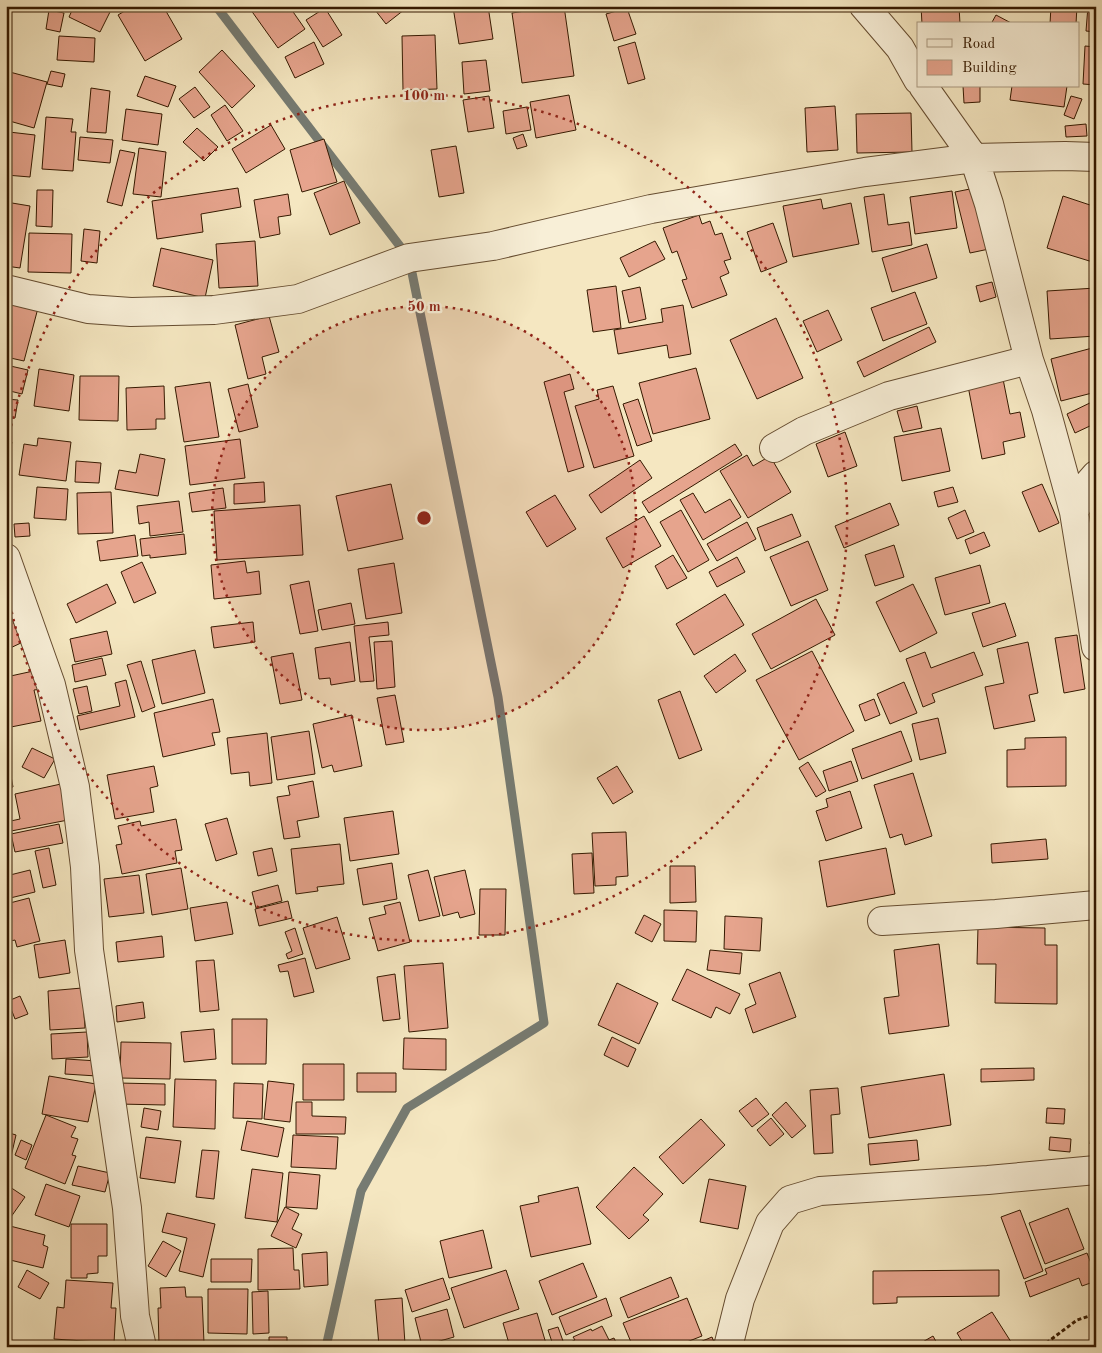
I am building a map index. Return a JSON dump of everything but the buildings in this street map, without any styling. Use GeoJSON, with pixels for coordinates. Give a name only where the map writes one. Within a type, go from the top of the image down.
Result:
{"type":"FeatureCollection","features":[{"type":"Feature","properties":{"kind":"street"},"geometry":{"type":"LineString","coordinates":[[864,6],[900,48],[917,78]]}},
{"type":"Feature","properties":{"kind":"street"},"geometry":{"type":"LineString","coordinates":[[924,88],[974,158],[989,204],[997,242],[1029,360],[1046,410],[1074,512],[1096,647]]}},
{"type":"Feature","properties":{"kind":"street"},"geometry":{"type":"LineString","coordinates":[[6,289],[88,309],[131,312],[223,309],[298,299],[409,258],[493,246],[651,209],[865,172],[974,158],[1065,156],[1096,158]]}},
{"type":"Feature","properties":{"kind":"street"},"geometry":{"type":"LineString","coordinates":[[774,448],[804,431],[889,396],[1029,360]]}},
{"type":"Feature","properties":{"kind":"street"},"geometry":{"type":"LineString","coordinates":[[1074,512],[1089,483],[1096,475]]}},
{"type":"Feature","properties":{"kind":"street"},"geometry":{"type":"LineString","coordinates":[[6,558],[51,685],[74,787],[85,867],[88,950],[127,1208],[135,1316],[142,1347]]}},
{"type":"Feature","properties":{"kind":"street"},"geometry":{"type":"LineString","coordinates":[[882,921],[996,914],[1096,905]]}},
{"type":"Feature","properties":{"kind":"street"},"geometry":{"type":"LineString","coordinates":[[728,1347],[740,1299],[770,1223],[790,1200],[820,1191],[988,1180],[1096,1170]]}},
{"type":"Feature","properties":{"kind":"path"},"geometry":{"type":"LineString","coordinates":[[1041,1347],[1076,1320],[1096,1314]]}},
{"type":"Feature","properties":{"kind":"waterway"},"geometry":{"type":"LineString","coordinates":[[216,6],[409,258],[498,697],[544,1023],[407,1108],[361,1191],[326,1347]]}}]}
